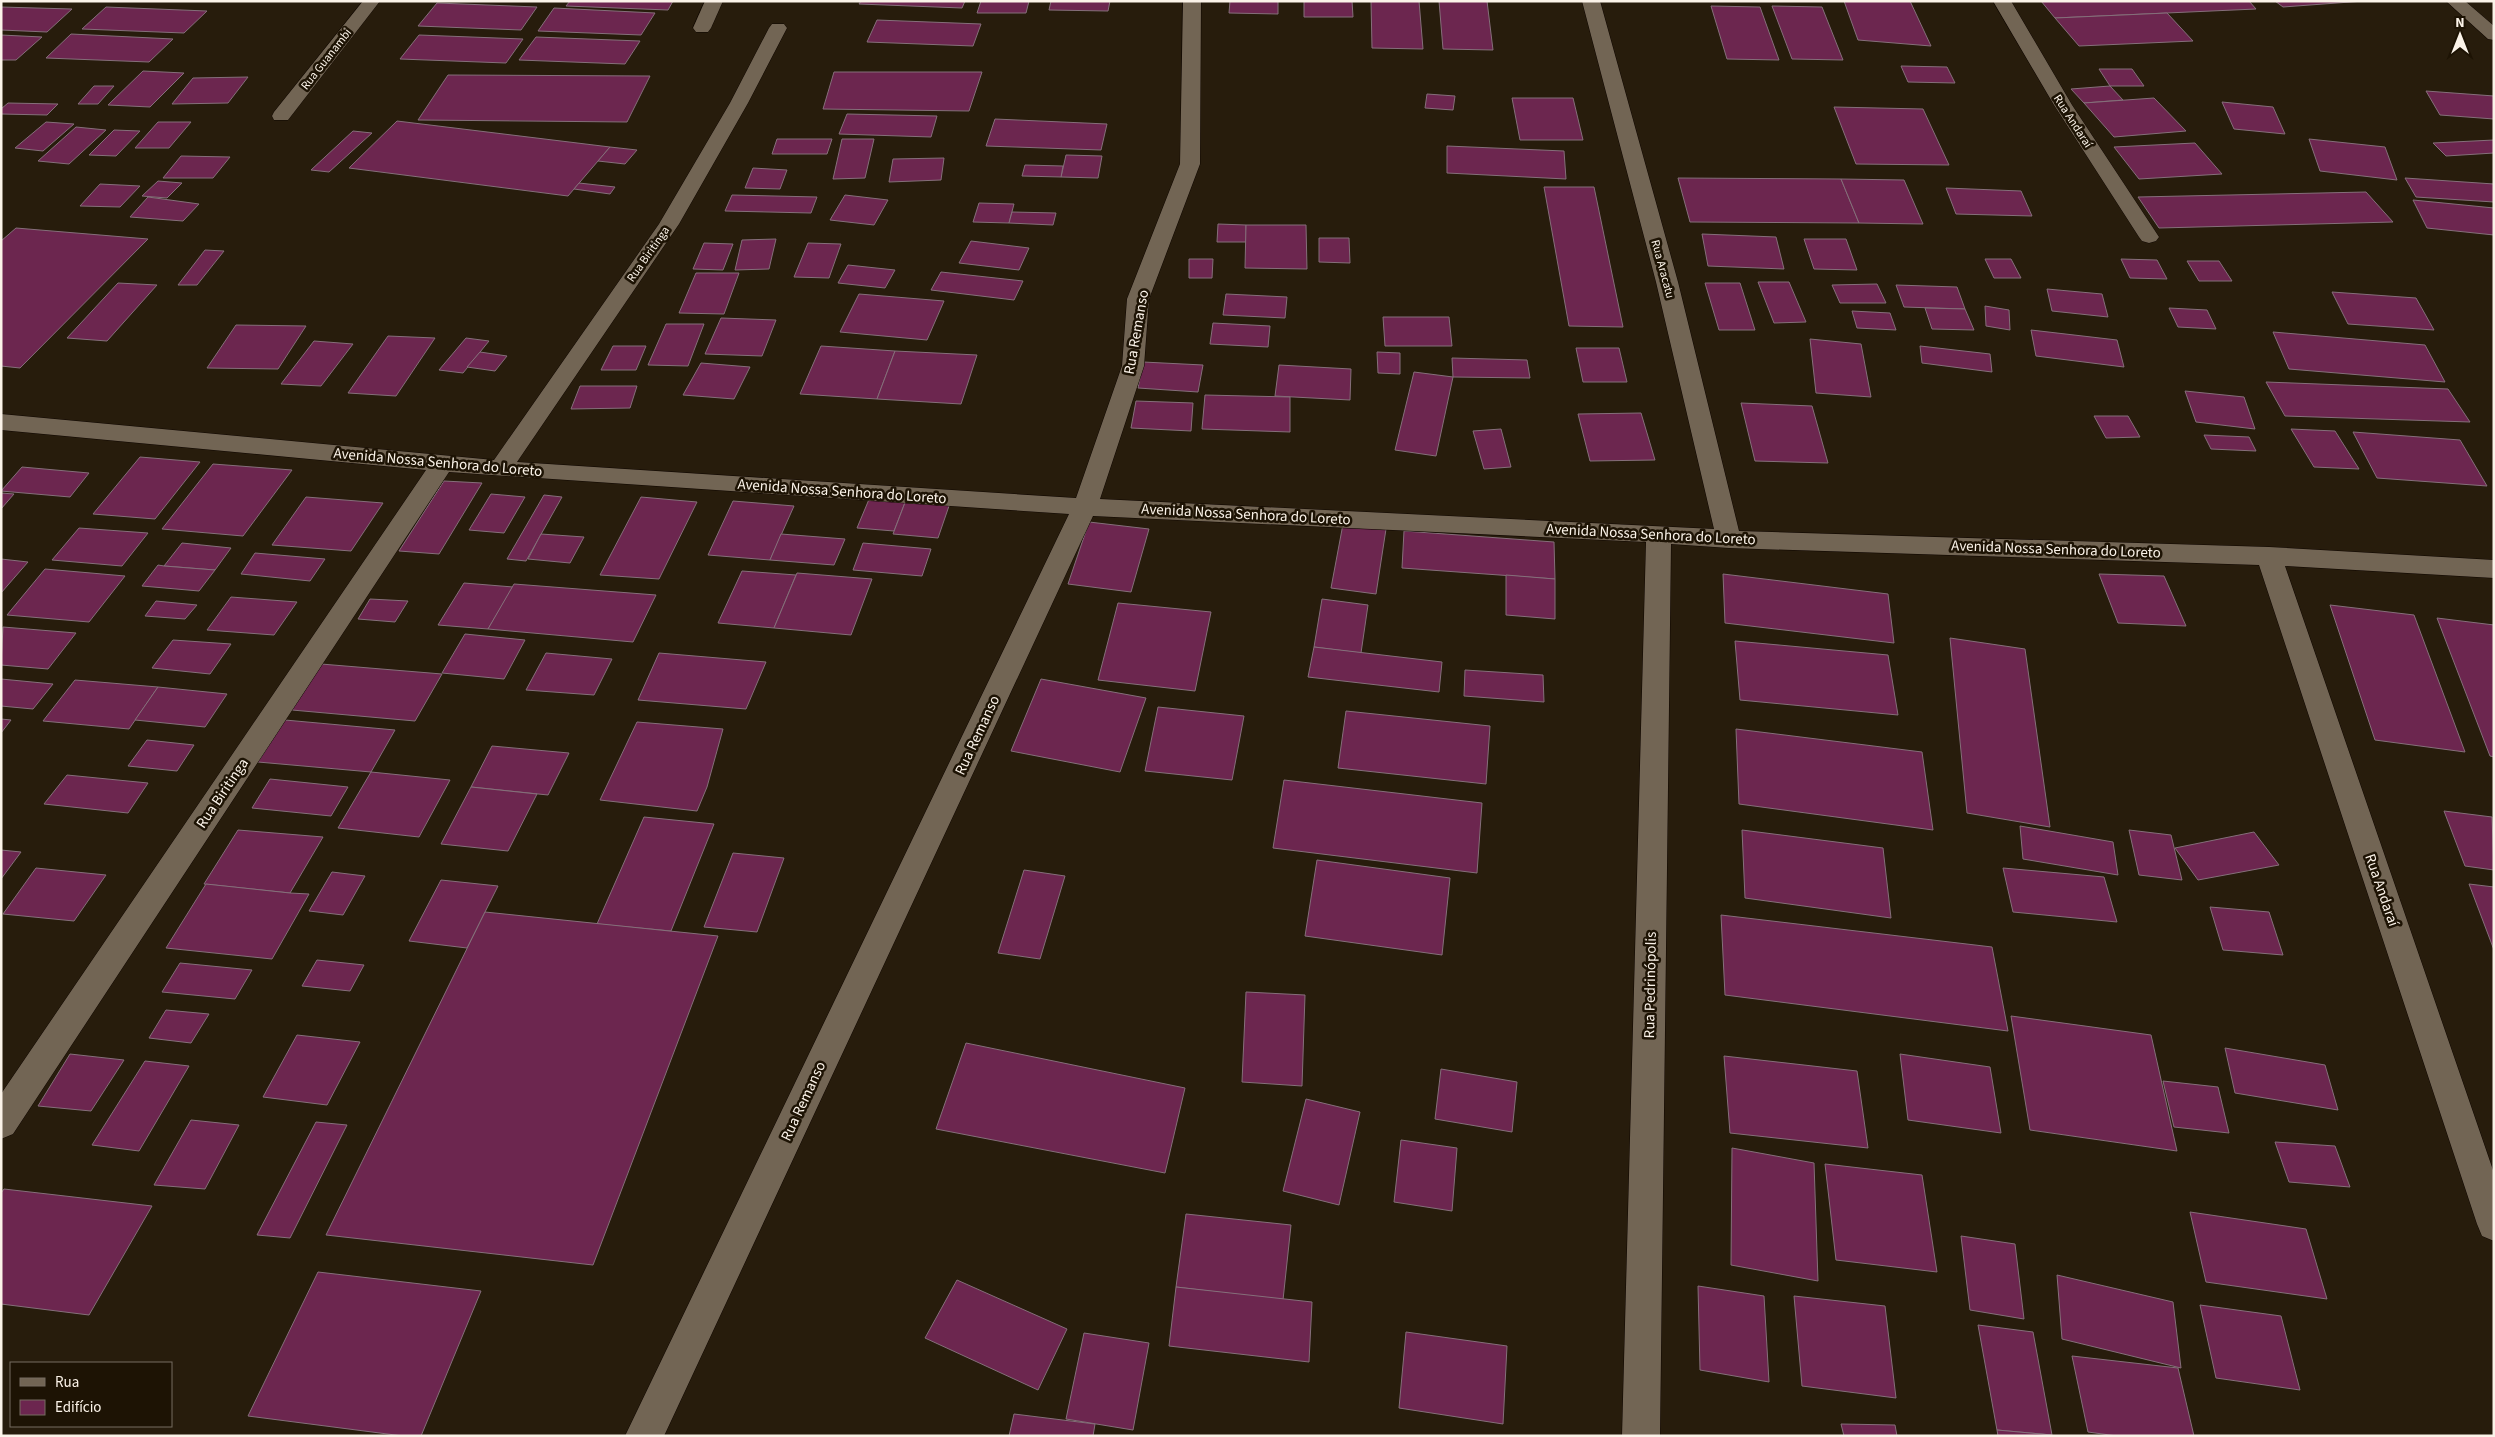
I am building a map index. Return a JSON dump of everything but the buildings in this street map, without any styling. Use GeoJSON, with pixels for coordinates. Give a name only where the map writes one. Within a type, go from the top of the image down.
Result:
{"type":"FeatureCollection","features":[{"type":"Feature","properties":{"kind":"street","name":"Rua Guanambi"},"geometry":{"type":"LineString","coordinates":[[281,116],[372,1]]}},
{"type":"Feature","properties":{"kind":"street"},"geometry":{"type":"LineString","coordinates":[[702,28],[714,1]]}},
{"type":"Feature","properties":{"kind":"street","name":"Rua Remanso"},"geometry":{"type":"LineString","coordinates":[[644,1436],[1085,507],[1133,366],[1138,299],[1190,164],[1192,1]]}},
{"type":"Feature","properties":{"kind":"street","name":"Rua Aracatu"},"geometry":{"type":"LineString","coordinates":[[1591,1],[1667,282],[1729,539]]}},
{"type":"Feature","properties":{"kind":"street","name":"Rua Andaraí"},"geometry":{"type":"LineString","coordinates":[[2002,1],[2063,105],[2149,237]]}},
{"type":"Feature","properties":{"kind":"street"},"geometry":{"type":"LineString","coordinates":[[2454,1],[2494,35]]}},
{"type":"Feature","properties":{"kind":"street","name":"Rua Biritinga"},"geometry":{"type":"LineString","coordinates":[[500,469],[669,224],[739,104],[778,28]]}},
{"type":"Feature","properties":{"kind":"street","name":"Avenida Nossa Senhora do Loreto"},"geometry":{"type":"LineString","coordinates":[[1,422],[500,469],[1085,507],[1659,534],[1729,539],[2269,556],[2494,569]]}},
{"type":"Feature","properties":{"kind":"street","name":"Rua Biritinga"},"geometry":{"type":"LineString","coordinates":[[1,1123],[443,463]]}},
{"type":"Feature","properties":{"kind":"street","name":"Rua Pedrinópolis"},"geometry":{"type":"LineString","coordinates":[[1641,1436],[1659,534]]}},
{"type":"Feature","properties":{"kind":"street","name":"Rua Andaraí"},"geometry":{"type":"LineString","coordinates":[[2269,556],[2494,1224]]}}]}
